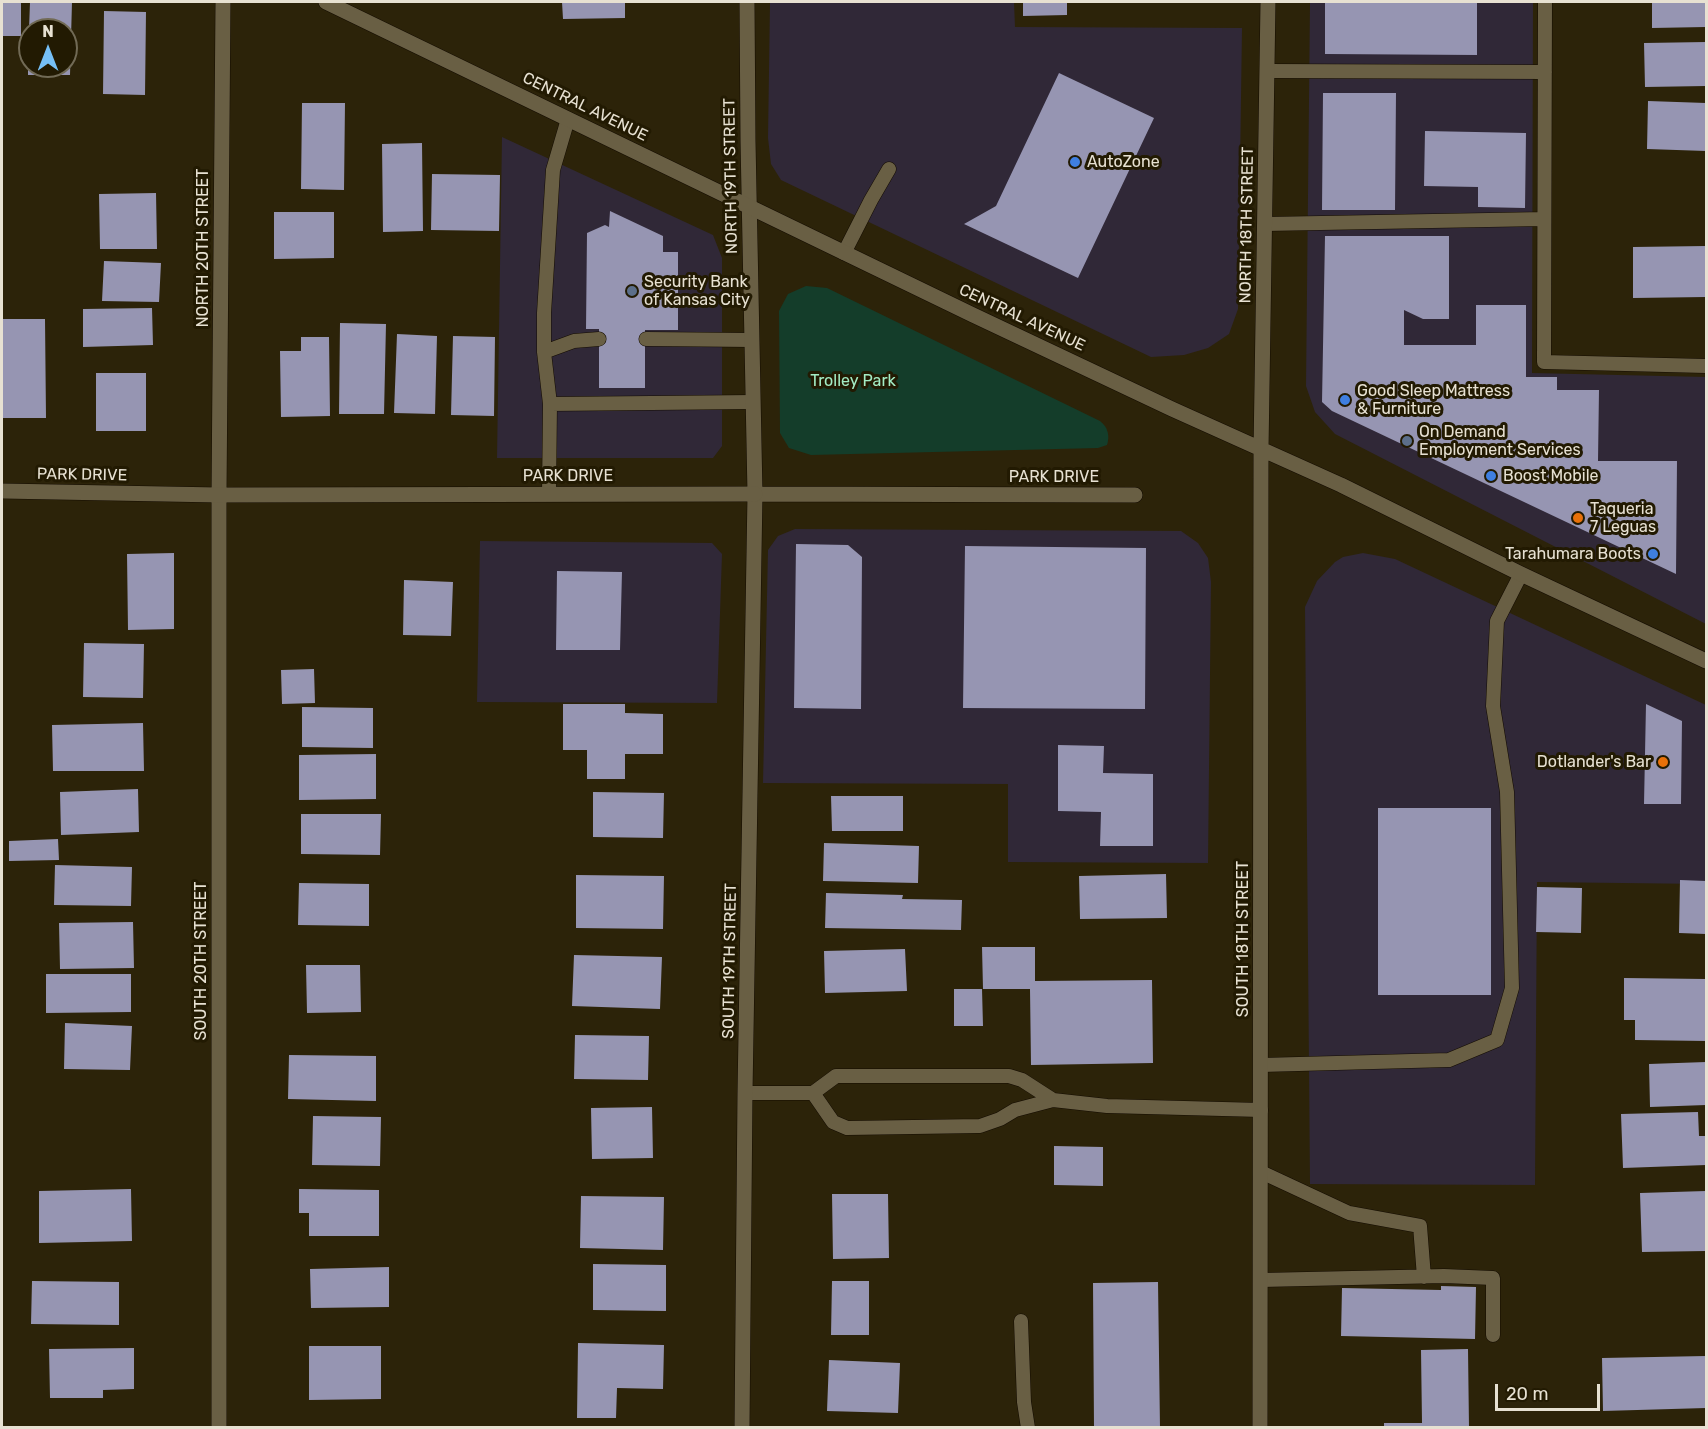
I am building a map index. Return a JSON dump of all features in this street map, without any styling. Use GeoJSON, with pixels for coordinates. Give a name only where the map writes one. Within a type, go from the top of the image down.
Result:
{"type":"FeatureCollection","features":[{"type":"Feature","properties":{"kind":"main road","name":"NORTH 20TH STREET"},"geometry":{"type":"LineString","coordinates":[[219,495],[223,2]]}},
{"type":"Feature","properties":{"kind":"main road","name":"CENTRAL AVENUE"},"geometry":{"type":"LineString","coordinates":[[326,2],[984,320],[1341,485],[1707,661]]}},
{"type":"Feature","properties":{"kind":"main road","name":"NORTH 19TH STREET"},"geometry":{"type":"LineString","coordinates":[[747,2],[755,494]]}},
{"type":"Feature","properties":{"kind":"main road","name":"NORTH 18TH STREET"},"geometry":{"type":"LineString","coordinates":[[1261,450],[1268,2]]}},
{"type":"Feature","properties":{"kind":"main road","name":"SOUTH 18TH STREET"},"geometry":{"type":"LineString","coordinates":[[1260,1428],[1261,450]]}},
{"type":"Feature","properties":{"kind":"main road","name":"PARK DRIVE"},"geometry":{"type":"LineString","coordinates":[[2,491],[219,495],[1135,495]]}},
{"type":"Feature","properties":{"kind":"main road","name":"SOUTH 19TH STREET"},"geometry":{"type":"LineString","coordinates":[[742,1428],[755,494]]}},
{"type":"Feature","properties":{"kind":"main road","name":"SOUTH 20TH STREET"},"geometry":{"type":"LineString","coordinates":[[219,495],[219,1428]]}},
{"type":"Feature","properties":{"kind":"lane"},"geometry":{"type":"LineString","coordinates":[[1545,2],[1544,362],[1707,366]]}},
{"type":"Feature","properties":{"kind":"lane"},"geometry":{"type":"LineString","coordinates":[[1267,71],[1545,72]]}},
{"type":"Feature","properties":{"kind":"lane"},"geometry":{"type":"LineString","coordinates":[[549,494],[550,404],[544,352],[544,313],[553,170],[568,119]]}},
{"type":"Feature","properties":{"kind":"lane"},"geometry":{"type":"LineString","coordinates":[[844,253],[889,169]]}},
{"type":"Feature","properties":{"kind":"lane"},"geometry":{"type":"LineString","coordinates":[[1265,224],[1544,219]]}},
{"type":"Feature","properties":{"kind":"lane"},"geometry":{"type":"LineString","coordinates":[[544,352],[574,341],[599,339]]}},
{"type":"Feature","properties":{"kind":"lane"},"geometry":{"type":"LineString","coordinates":[[646,339],[752,340]]}},
{"type":"Feature","properties":{"kind":"lane"},"geometry":{"type":"LineString","coordinates":[[550,404],[753,402]]}},
{"type":"Feature","properties":{"kind":"lane"},"geometry":{"type":"LineString","coordinates":[[1261,1065],[1449,1060],[1497,1040],[1512,988],[1508,792],[1493,706],[1497,621],[1521,573]]}},
{"type":"Feature","properties":{"kind":"lane"},"geometry":{"type":"LineString","coordinates":[[745,1093],[813,1093],[836,1076],[1009,1076],[1022,1080],[1053,1100]]}},
{"type":"Feature","properties":{"kind":"lane"},"geometry":{"type":"LineString","coordinates":[[813,1093],[833,1122],[847,1128],[980,1126],[1000,1119],[1015,1110],[1053,1100],[1107,1106],[1261,1110]]}},
{"type":"Feature","properties":{"kind":"lane"},"geometry":{"type":"LineString","coordinates":[[1261,1172],[1349,1213],[1420,1226],[1424,1277]]}},
{"type":"Feature","properties":{"kind":"lane"},"geometry":{"type":"LineString","coordinates":[[1261,1280],[1493,1278],[1493,1335]]}},
{"type":"Feature","properties":{"kind":"lane"},"geometry":{"type":"LineString","coordinates":[[1021,1321],[1024,1402],[1028,1428]]}},
{"type":"Feature","properties":{"kind":"shaded area"},"geometry":{"type":"Polygon","coordinates":[[[770,2],[1014,2],[1015,27],[1242,28],[1238,309],[1229,334],[1208,348],[1184,355],[1151,357],[781,180],[771,164],[768,138],[770,2]]]}},
{"type":"Feature","properties":{"kind":"shaded area"},"geometry":{"type":"Polygon","coordinates":[[[1310,2],[1533,2],[1532,373],[1706,377],[1706,624],[1335,434],[1315,412],[1306,386],[1310,2]]]}},
{"type":"Feature","properties":{"kind":"shaded area"},"geometry":{"type":"Polygon","coordinates":[[[502,137],[713,235],[722,258],[722,446],[713,458],[497,458],[502,137]]]}},
{"type":"Feature","properties":{"kind":"shaded area"},"geometry":{"type":"Polygon","coordinates":[[[795,529],[1181,531],[1198,543],[1208,558],[1211,582],[1208,863],[1008,862],[1008,784],[763,783],[768,550],[778,536],[795,529]]]}},
{"type":"Feature","properties":{"kind":"shaded area"},"geometry":{"type":"Polygon","coordinates":[[[480,541],[712,543],[722,554],[717,703],[477,702],[480,541]]]}},
{"type":"Feature","properties":{"kind":"shaded area"},"geometry":{"type":"Polygon","coordinates":[[[1363,553],[1395,559],[1706,705],[1706,884],[1537,882],[1535,1185],[1310,1184],[1305,607],[1317,581],[1335,562],[1343,557],[1363,553]]]}},
{"type":"Feature","properties":{"kind":"green space","name":"Trolley Park"},"geometry":{"type":"Polygon","coordinates":[[[806,286],[827,288],[1100,421],[1108,432],[1107,445],[1098,448],[811,455],[789,448],[780,433],[779,311],[788,294],[806,286]]]}},
{"type":"Feature","properties":{"kind":"building"},"geometry":{"type":"Polygon","coordinates":[[[2,2],[21,2],[18,36],[2,36],[2,2]]]}},
{"type":"Feature","properties":{"kind":"building"},"geometry":{"type":"Polygon","coordinates":[[[30,2],[72,2],[72,18],[29,18],[30,2]]]}},
{"type":"Feature","properties":{"kind":"building"},"geometry":{"type":"Polygon","coordinates":[[[562,2],[625,2],[625,18],[563,19],[562,2]]]}},
{"type":"Feature","properties":{"kind":"building"},"geometry":{"type":"Polygon","coordinates":[[[1023,2],[1067,2],[1067,15],[1023,16],[1023,2]]]}},
{"type":"Feature","properties":{"kind":"building"},"geometry":{"type":"Polygon","coordinates":[[[1325,2],[1477,2],[1477,55],[1325,54],[1325,2]]]}},
{"type":"Feature","properties":{"kind":"building"},"geometry":{"type":"Polygon","coordinates":[[[1652,2],[1706,2],[1706,27],[1652,28],[1652,2]]]}},
{"type":"Feature","properties":{"kind":"building"},"geometry":{"type":"Polygon","coordinates":[[[104,11],[146,12],[145,95],[103,94],[104,11]]]}},
{"type":"Feature","properties":{"kind":"building"},"geometry":{"type":"Polygon","coordinates":[[[1706,42],[1706,86],[1645,87],[1644,43],[1706,42]]]}},
{"type":"Feature","properties":{"kind":"building","name":"AutoZone"},"geometry":{"type":"Polygon","coordinates":[[[1059,73],[1154,118],[1078,278],[964,224],[996,206],[1059,73]]]}},
{"type":"Feature","properties":{"kind":"building"},"geometry":{"type":"Polygon","coordinates":[[[1323,93],[1396,93],[1395,210],[1322,210],[1323,93]]]}},
{"type":"Feature","properties":{"kind":"building"},"geometry":{"type":"Polygon","coordinates":[[[1648,101],[1706,103],[1706,151],[1647,149],[1648,101]]]}},
{"type":"Feature","properties":{"kind":"building"},"geometry":{"type":"Polygon","coordinates":[[[302,103],[345,103],[344,190],[301,189],[302,103]]]}},
{"type":"Feature","properties":{"kind":"building"},"geometry":{"type":"Polygon","coordinates":[[[1425,131],[1526,133],[1525,208],[1478,207],[1478,187],[1424,186],[1425,131]]]}},
{"type":"Feature","properties":{"kind":"building"},"geometry":{"type":"Polygon","coordinates":[[[422,143],[423,231],[383,232],[382,144],[422,143]]]}},
{"type":"Feature","properties":{"kind":"building"},"geometry":{"type":"Polygon","coordinates":[[[432,174],[500,175],[499,231],[431,230],[432,174]]]}},
{"type":"Feature","properties":{"kind":"building"},"geometry":{"type":"Polygon","coordinates":[[[156,193],[157,249],[100,249],[99,194],[156,193]]]}},
{"type":"Feature","properties":{"kind":"building","name":"Security Bank of Kansas City"},"geometry":{"type":"Polygon","coordinates":[[[610,211],[663,236],[663,252],[678,252],[678,330],[645,330],[645,388],[599,388],[599,329],[586,329],[587,233],[605,225],[609,227],[610,211]]]}},
{"type":"Feature","properties":{"kind":"building"},"geometry":{"type":"Polygon","coordinates":[[[274,212],[334,212],[334,258],[274,259],[274,212]]]}},
{"type":"Feature","properties":{"kind":"building"},"geometry":{"type":"Polygon","coordinates":[[[1325,236],[1449,236],[1449,319],[1423,319],[1404,310],[1404,345],[1476,345],[1476,305],[1526,305],[1526,377],[1557,377],[1557,390],[1599,390],[1598,461],[1677,461],[1676,574],[1332,411],[1322,402],[1325,236]]]}},
{"type":"Feature","properties":{"kind":"building"},"geometry":{"type":"Polygon","coordinates":[[[1706,246],[1706,297],[1633,298],[1633,247],[1706,246]]]}},
{"type":"Feature","properties":{"kind":"building"},"geometry":{"type":"Polygon","coordinates":[[[104,261],[161,263],[159,302],[102,301],[104,261]]]}},
{"type":"Feature","properties":{"kind":"building"},"geometry":{"type":"Polygon","coordinates":[[[152,308],[153,345],[83,347],[83,309],[152,308]]]}},
{"type":"Feature","properties":{"kind":"building"},"geometry":{"type":"Polygon","coordinates":[[[2,319],[45,319],[46,418],[2,418],[2,319]]]}},
{"type":"Feature","properties":{"kind":"building"},"geometry":{"type":"Polygon","coordinates":[[[340,323],[386,324],[384,414],[339,414],[340,323]]]}},
{"type":"Feature","properties":{"kind":"building"},"geometry":{"type":"Polygon","coordinates":[[[397,334],[437,336],[435,414],[394,413],[397,334]]]}},
{"type":"Feature","properties":{"kind":"building"},"geometry":{"type":"Polygon","coordinates":[[[453,336],[495,337],[494,416],[451,415],[453,336]]]}},
{"type":"Feature","properties":{"kind":"building"},"geometry":{"type":"Polygon","coordinates":[[[301,337],[329,337],[330,416],[281,417],[280,351],[301,351],[301,337]]]}},
{"type":"Feature","properties":{"kind":"building"},"geometry":{"type":"Polygon","coordinates":[[[96,373],[146,373],[146,431],[96,431],[96,373]]]}},
{"type":"Feature","properties":{"kind":"building"},"geometry":{"type":"Polygon","coordinates":[[[796,544],[848,545],[862,557],[861,709],[794,708],[796,544]]]}},
{"type":"Feature","properties":{"kind":"building"},"geometry":{"type":"Polygon","coordinates":[[[965,546],[1146,548],[1145,709],[963,708],[965,546]]]}},
{"type":"Feature","properties":{"kind":"building"},"geometry":{"type":"Polygon","coordinates":[[[174,553],[174,629],[128,630],[127,554],[174,553]]]}},
{"type":"Feature","properties":{"kind":"building"},"geometry":{"type":"Polygon","coordinates":[[[557,571],[622,572],[620,650],[556,650],[557,571]]]}},
{"type":"Feature","properties":{"kind":"building"},"geometry":{"type":"Polygon","coordinates":[[[404,580],[453,582],[451,636],[403,635],[404,580]]]}},
{"type":"Feature","properties":{"kind":"building"},"geometry":{"type":"Polygon","coordinates":[[[84,643],[144,644],[143,698],[83,697],[84,643]]]}},
{"type":"Feature","properties":{"kind":"building"},"geometry":{"type":"Polygon","coordinates":[[[314,669],[315,703],[282,704],[281,670],[314,669]]]}},
{"type":"Feature","properties":{"kind":"building"},"geometry":{"type":"Polygon","coordinates":[[[563,704],[625,704],[625,713],[663,714],[663,754],[625,754],[625,779],[587,779],[587,750],[563,750],[563,704]]]}},
{"type":"Feature","properties":{"kind":"building","name":"Dotlander's Bar"},"geometry":{"type":"Polygon","coordinates":[[[1646,704],[1682,721],[1681,804],[1644,804],[1646,704]]]}},
{"type":"Feature","properties":{"kind":"building"},"geometry":{"type":"Polygon","coordinates":[[[302,707],[373,708],[373,748],[302,747],[302,707]]]}},
{"type":"Feature","properties":{"kind":"building"},"geometry":{"type":"Polygon","coordinates":[[[143,723],[144,771],[53,771],[52,725],[143,723]]]}},
{"type":"Feature","properties":{"kind":"building"},"geometry":{"type":"Polygon","coordinates":[[[1058,745],[1104,746],[1103,773],[1153,774],[1153,846],[1100,846],[1101,812],[1058,811],[1058,745]]]}},
{"type":"Feature","properties":{"kind":"building"},"geometry":{"type":"Polygon","coordinates":[[[376,754],[376,799],[299,800],[299,755],[376,754]]]}},
{"type":"Feature","properties":{"kind":"building"},"geometry":{"type":"Polygon","coordinates":[[[138,789],[139,832],[61,835],[60,792],[138,789]]]}},
{"type":"Feature","properties":{"kind":"building"},"geometry":{"type":"Polygon","coordinates":[[[593,792],[664,793],[663,838],[593,837],[593,792]]]}},
{"type":"Feature","properties":{"kind":"building"},"geometry":{"type":"Polygon","coordinates":[[[831,796],[903,796],[903,831],[832,831],[831,796]]]}},
{"type":"Feature","properties":{"kind":"building"},"geometry":{"type":"Polygon","coordinates":[[[1378,808],[1491,808],[1491,995],[1378,995],[1378,808]]]}},
{"type":"Feature","properties":{"kind":"building"},"geometry":{"type":"Polygon","coordinates":[[[301,814],[381,814],[380,855],[301,854],[301,814]]]}},
{"type":"Feature","properties":{"kind":"building"},"geometry":{"type":"Polygon","coordinates":[[[58,839],[59,860],[9,861],[9,841],[58,839]]]}},
{"type":"Feature","properties":{"kind":"building"},"geometry":{"type":"Polygon","coordinates":[[[824,843],[919,846],[918,883],[823,881],[824,843]]]}},
{"type":"Feature","properties":{"kind":"building"},"geometry":{"type":"Polygon","coordinates":[[[55,865],[132,867],[131,906],[54,905],[55,865]]]}},
{"type":"Feature","properties":{"kind":"building"},"geometry":{"type":"Polygon","coordinates":[[[1166,874],[1167,918],[1080,919],[1079,876],[1166,874]]]}},
{"type":"Feature","properties":{"kind":"building"},"geometry":{"type":"Polygon","coordinates":[[[576,875],[664,876],[663,929],[576,928],[576,875]]]}},
{"type":"Feature","properties":{"kind":"building"},"geometry":{"type":"Polygon","coordinates":[[[1680,880],[1706,881],[1706,934],[1679,933],[1680,880]]]}},
{"type":"Feature","properties":{"kind":"building"},"geometry":{"type":"Polygon","coordinates":[[[299,883],[369,884],[369,926],[298,925],[299,883]]]}},
{"type":"Feature","properties":{"kind":"building"},"geometry":{"type":"Polygon","coordinates":[[[1537,887],[1582,888],[1581,933],[1536,932],[1537,887]]]}},
{"type":"Feature","properties":{"kind":"building"},"geometry":{"type":"Polygon","coordinates":[[[826,893],[903,895],[902,899],[962,900],[961,930],[825,928],[826,893]]]}},
{"type":"Feature","properties":{"kind":"building"},"geometry":{"type":"Polygon","coordinates":[[[133,922],[134,968],[60,969],[59,923],[133,922]]]}},
{"type":"Feature","properties":{"kind":"building"},"geometry":{"type":"Polygon","coordinates":[[[982,947],[1035,947],[1035,981],[1152,980],[1153,1063],[1031,1065],[1030,989],[983,989],[982,947]]]}},
{"type":"Feature","properties":{"kind":"building"},"geometry":{"type":"Polygon","coordinates":[[[905,949],[907,991],[825,993],[824,951],[905,949]]]}},
{"type":"Feature","properties":{"kind":"building"},"geometry":{"type":"Polygon","coordinates":[[[574,955],[662,957],[660,1009],[572,1006],[574,955]]]}},
{"type":"Feature","properties":{"kind":"building"},"geometry":{"type":"Polygon","coordinates":[[[306,965],[360,965],[361,1012],[307,1013],[306,965]]]}},
{"type":"Feature","properties":{"kind":"building"},"geometry":{"type":"Polygon","coordinates":[[[46,974],[131,974],[131,1012],[46,1013],[46,974]]]}},
{"type":"Feature","properties":{"kind":"building"},"geometry":{"type":"Polygon","coordinates":[[[1624,978],[1706,979],[1706,1041],[1635,1040],[1635,1020],[1624,1020],[1624,978]]]}},
{"type":"Feature","properties":{"kind":"building"},"geometry":{"type":"Polygon","coordinates":[[[954,989],[982,989],[983,1026],[954,1026],[954,989]]]}},
{"type":"Feature","properties":{"kind":"building"},"geometry":{"type":"Polygon","coordinates":[[[65,1023],[132,1026],[130,1070],[64,1069],[65,1023]]]}},
{"type":"Feature","properties":{"kind":"building"},"geometry":{"type":"Polygon","coordinates":[[[575,1035],[649,1036],[648,1080],[574,1079],[575,1035]]]}},
{"type":"Feature","properties":{"kind":"building"},"geometry":{"type":"Polygon","coordinates":[[[289,1055],[376,1056],[376,1101],[288,1099],[289,1055]]]}},
{"type":"Feature","properties":{"kind":"building"},"geometry":{"type":"Polygon","coordinates":[[[1706,1062],[1706,1105],[1650,1107],[1649,1064],[1706,1062]]]}},
{"type":"Feature","properties":{"kind":"building"},"geometry":{"type":"Polygon","coordinates":[[[652,1107],[653,1158],[592,1159],[591,1108],[652,1107]]]}},
{"type":"Feature","properties":{"kind":"building"},"geometry":{"type":"Polygon","coordinates":[[[1698,1112],[1699,1136],[1706,1136],[1706,1165],[1623,1168],[1621,1114],[1698,1112]]]}},
{"type":"Feature","properties":{"kind":"building"},"geometry":{"type":"Polygon","coordinates":[[[313,1116],[381,1117],[380,1166],[312,1165],[313,1116]]]}},
{"type":"Feature","properties":{"kind":"building"},"geometry":{"type":"Polygon","coordinates":[[[1054,1146],[1103,1147],[1103,1186],[1054,1185],[1054,1146]]]}},
{"type":"Feature","properties":{"kind":"building"},"geometry":{"type":"Polygon","coordinates":[[[131,1189],[132,1241],[39,1243],[39,1191],[131,1189]]]}},
{"type":"Feature","properties":{"kind":"building"},"geometry":{"type":"Polygon","coordinates":[[[299,1189],[379,1190],[379,1236],[309,1236],[309,1213],[299,1213],[299,1189]]]}},
{"type":"Feature","properties":{"kind":"building"},"geometry":{"type":"Polygon","coordinates":[[[1706,1191],[1706,1251],[1642,1252],[1640,1193],[1706,1191]]]}},
{"type":"Feature","properties":{"kind":"building"},"geometry":{"type":"Polygon","coordinates":[[[832,1194],[888,1194],[889,1258],[833,1259],[832,1194]]]}},
{"type":"Feature","properties":{"kind":"building"},"geometry":{"type":"Polygon","coordinates":[[[581,1196],[664,1197],[663,1250],[580,1248],[581,1196]]]}},
{"type":"Feature","properties":{"kind":"building"},"geometry":{"type":"Polygon","coordinates":[[[593,1264],[666,1265],[666,1311],[593,1310],[593,1264]]]}},
{"type":"Feature","properties":{"kind":"building"},"geometry":{"type":"Polygon","coordinates":[[[389,1267],[389,1307],[311,1308],[310,1269],[389,1267]]]}},
{"type":"Feature","properties":{"kind":"building"},"geometry":{"type":"Polygon","coordinates":[[[32,1281],[119,1282],[119,1325],[31,1324],[32,1281]]]}},
{"type":"Feature","properties":{"kind":"building"},"geometry":{"type":"Polygon","coordinates":[[[832,1281],[869,1281],[869,1335],[831,1335],[832,1281]]]}},
{"type":"Feature","properties":{"kind":"building"},"geometry":{"type":"Polygon","coordinates":[[[1158,1282],[1160,1428],[1094,1428],[1093,1283],[1158,1282]]]}},
{"type":"Feature","properties":{"kind":"building"},"geometry":{"type":"Polygon","coordinates":[[[1441,1286],[1476,1287],[1475,1339],[1341,1336],[1342,1288],[1441,1290],[1441,1286]]]}},
{"type":"Feature","properties":{"kind":"building"},"geometry":{"type":"Polygon","coordinates":[[[578,1343],[664,1345],[663,1389],[617,1388],[616,1418],[577,1418],[578,1343]]]}},
{"type":"Feature","properties":{"kind":"building"},"geometry":{"type":"Polygon","coordinates":[[[309,1346],[381,1346],[381,1399],[309,1400],[309,1346]]]}},
{"type":"Feature","properties":{"kind":"building"},"geometry":{"type":"Polygon","coordinates":[[[134,1348],[134,1389],[103,1390],[103,1398],[50,1398],[49,1349],[134,1348]]]}},
{"type":"Feature","properties":{"kind":"building"},"geometry":{"type":"Polygon","coordinates":[[[1468,1349],[1469,1428],[1384,1428],[1384,1423],[1422,1423],[1421,1350],[1468,1349]]]}},
{"type":"Feature","properties":{"kind":"building"},"geometry":{"type":"Polygon","coordinates":[[[1706,1356],[1706,1408],[1603,1411],[1602,1358],[1706,1356]]]}},
{"type":"Feature","properties":{"kind":"building"},"geometry":{"type":"Polygon","coordinates":[[[829,1360],[900,1363],[898,1413],[827,1411],[829,1360]]]}},
{"type":"Feature","properties":{"kind":"place","name":"AutoZone"},"geometry":{"type":"Point","coordinates":[1075,162]}},
{"type":"Feature","properties":{"kind":"place","name":"Security Bank of Kansas City"},"geometry":{"type":"Point","coordinates":[632,291]}},
{"type":"Feature","properties":{"kind":"place","name":"Good Sleep Mattress & Furniture"},"geometry":{"type":"Point","coordinates":[1345,400]}},
{"type":"Feature","properties":{"kind":"place","name":"On Demand Employment Services"},"geometry":{"type":"Point","coordinates":[1407,441]}},
{"type":"Feature","properties":{"kind":"place","name":"Boost Mobile"},"geometry":{"type":"Point","coordinates":[1491,476]}},
{"type":"Feature","properties":{"kind":"place","name":"Taqueria 7 Leguas"},"geometry":{"type":"Point","coordinates":[1578,518]}},
{"type":"Feature","properties":{"kind":"place","name":"Tarahumara Boots"},"geometry":{"type":"Point","coordinates":[1653,554]}},
{"type":"Feature","properties":{"kind":"place","name":"Dotlander's Bar"},"geometry":{"type":"Point","coordinates":[1663,762]}}]}
